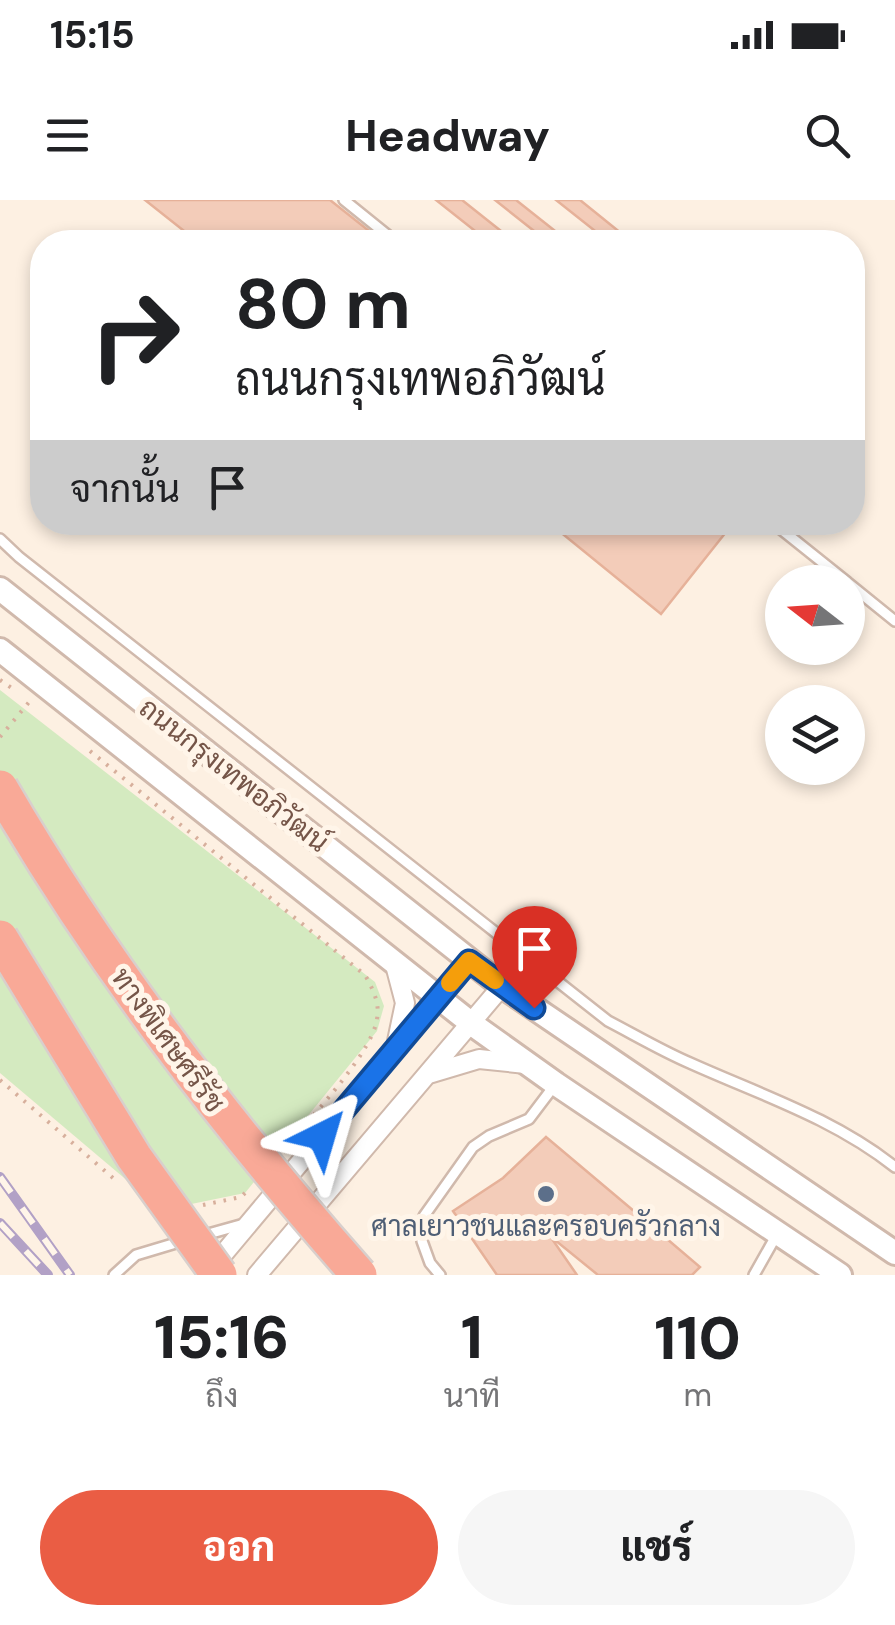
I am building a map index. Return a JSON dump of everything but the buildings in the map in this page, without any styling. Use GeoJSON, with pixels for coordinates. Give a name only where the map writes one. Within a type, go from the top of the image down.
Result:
{"type":"FeatureCollection","features":[{"type":"Feature","properties":{"kind":"highway","name":"ทางพิเศษศรีรัช"},"geometry":{"type":"LineString","coordinates":[[0,788],[150,1020],[225,1117],[360,1275]]}},
{"type":"Feature","properties":{"kind":"highway"},"geometry":{"type":"LineString","coordinates":[[0,938],[134,1157],[218,1275]]}},
{"type":"Feature","properties":{"kind":"street","name":"ถนนกรุงเทพอภิวัฒน์"},"geometry":{"type":"LineString","coordinates":[[0,589],[502,986],[895,1253]]}},
{"type":"Feature","properties":{"kind":"street","name":"ถนนกรุงเทพอภิวัฒน์"},"geometry":{"type":"LineString","coordinates":[[0,650],[472,1024],[840,1275]]}},
{"type":"Feature","properties":{"kind":"street"},"geometry":{"type":"LineString","coordinates":[[206,1275],[469,961]]}},
{"type":"Feature","properties":{"kind":"street"},"geometry":{"type":"LineString","coordinates":[[394,962],[405,1003],[394,1051]]}},
{"type":"Feature","properties":{"kind":"street"},"geometry":{"type":"LineString","coordinates":[[257,1275],[502,986]]}},
{"type":"Feature","properties":{"kind":"street"},"geometry":{"type":"LineString","coordinates":[[429,1074],[479,1059],[528,1064]]}},
{"type":"Feature","properties":{"kind":"lane"},"geometry":{"type":"LineString","coordinates":[[344,200],[381,230]]}},
{"type":"Feature","properties":{"kind":"lane"},"geometry":{"type":"LineString","coordinates":[[788,535],[825,565]]}},
{"type":"Feature","properties":{"kind":"lane"},"geometry":{"type":"LineString","coordinates":[[0,538],[18,557],[608,1021],[687,1062],[830,1124],[895,1167]]}},
{"type":"Feature","properties":{"kind":"lane"},"geometry":{"type":"LineString","coordinates":[[865,597],[895,621]]}},
{"type":"Feature","properties":{"kind":"lane"},"geometry":{"type":"LineString","coordinates":[[440,1275],[430,1263],[422,1241],[424,1216],[473,1147],[530,1119],[556,1084]]}},
{"type":"Feature","properties":{"kind":"lane"},"geometry":{"type":"LineString","coordinates":[[114,1275],[136,1255],[250,1222]]}},
{"type":"Feature","properties":{"kind":"lane"},"geometry":{"type":"LineString","coordinates":[[754,1275],[777,1233]]}},
{"type":"Feature","properties":{"kind":"path"},"geometry":{"type":"LineString","coordinates":[[0,680],[15,690]]}},
{"type":"Feature","properties":{"kind":"path"},"geometry":{"type":"LineString","coordinates":[[0,737],[30,700]]}},
{"type":"Feature","properties":{"kind":"path"},"geometry":{"type":"LineString","coordinates":[[90,750],[365,976],[371,986],[377,1008],[372,1034],[288,1146]]}},
{"type":"Feature","properties":{"kind":"path"},"geometry":{"type":"LineString","coordinates":[[0,1080],[126,1188]]}},
{"type":"Feature","properties":{"kind":"path"},"geometry":{"type":"LineString","coordinates":[[193,1205],[241,1197],[253,1185]]}},
{"type":"Feature","properties":{"kind":"green space"},"geometry":{"type":"Polygon","coordinates":[[[0,690],[375,982],[384,1006],[377,1031],[245,1193],[162,1210],[0,1073],[0,690]]]}},
{"type":"Feature","properties":{"kind":"railway"},"geometry":{"type":"LineString","coordinates":[[0,1177],[70,1275]]}},
{"type":"Feature","properties":{"kind":"railway"},"geometry":{"type":"LineString","coordinates":[[0,1223],[48,1275]]}},
{"type":"Feature","properties":{"kind":"slow traffic"},"geometry":{"type":"LineString","coordinates":[[450,983],[469,961],[495,980]]}},
{"type":"Feature","properties":{"kind":"place","name":"ศาลเยาวชนและครอบครัวกลาง"},"geometry":{"type":"Point","coordinates":[546,1194]}},
{"type":"Feature","properties":{"kind":"route"},"geometry":{"type":"LineString","coordinates":[[322,1136],[469,961],[534,1008]]}}]}
